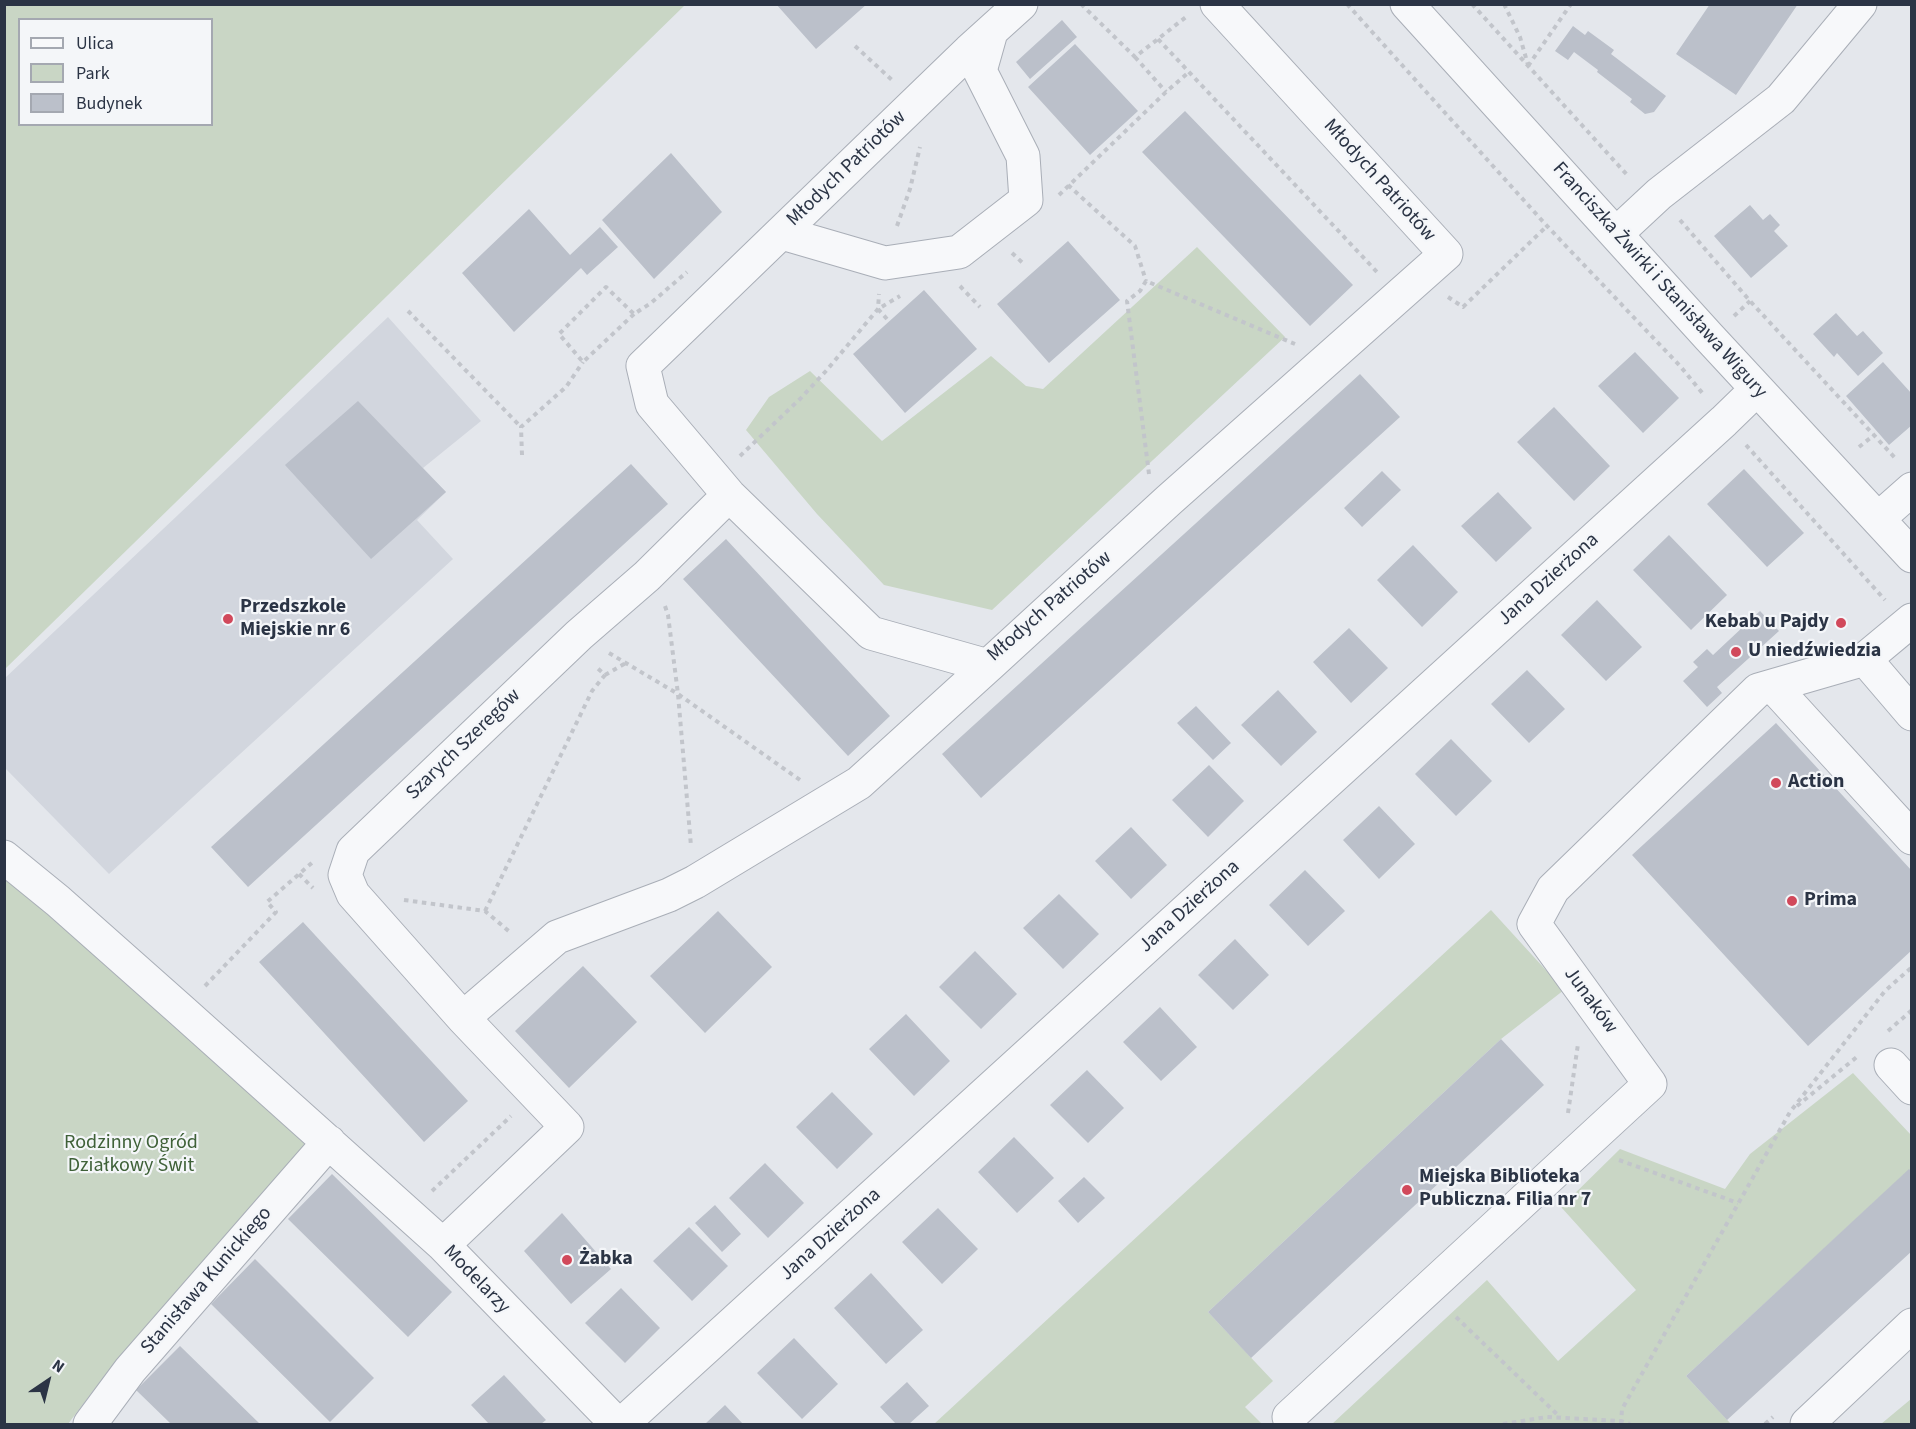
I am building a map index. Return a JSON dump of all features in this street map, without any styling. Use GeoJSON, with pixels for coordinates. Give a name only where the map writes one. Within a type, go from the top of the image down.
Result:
{"type":"FeatureCollection","features":[{"type":"Feature","properties":{"kind":"street","name":"Młodych Patriotów"},"geometry":{"type":"LineString","coordinates":[[1021,4],[643,366],[652,404],[729,495],[871,633],[988,666],[1168,500],[1446,254],[1203,9]]}},
{"type":"Feature","properties":{"kind":"street","name":"Franciszka Żwirki i Stanisława Wigury"},"geometry":{"type":"LineString","coordinates":[[1407,4],[1756,389],[1911,556]]}},
{"type":"Feature","properties":{"kind":"street"},"geometry":{"type":"LineString","coordinates":[[1616,234],[1648,189],[1780,99],[1860,4]]}},
{"type":"Feature","properties":{"kind":"street"},"geometry":{"type":"LineString","coordinates":[[782,233],[885,263],[959,252],[1026,200],[1023,156],[981,71],[980,42]]}},
{"type":"Feature","properties":{"kind":"street","name":"Jana Dzierżona"},"geometry":{"type":"LineString","coordinates":[[622,1425],[1724,421],[1756,389]]}},
{"type":"Feature","properties":{"kind":"street"},"geometry":{"type":"LineString","coordinates":[[1878,519],[1905,476]]}},
{"type":"Feature","properties":{"kind":"street","name":"Szarych Szeregów"},"geometry":{"type":"LineString","coordinates":[[443,1245],[567,1127],[463,1018],[353,894],[345,875],[353,851],[584,647],[651,572],[729,495]]}},
{"type":"Feature","properties":{"kind":"street","name":"Junaków"},"geometry":{"type":"LineString","coordinates":[[1289,1417],[1650,1084],[1534,924],[1553,889],[1758,690],[1864,659],[1909,622]]}},
{"type":"Feature","properties":{"kind":"street"},"geometry":{"type":"LineString","coordinates":[[1864,659],[1911,714]]}},
{"type":"Feature","properties":{"kind":"street"},"geometry":{"type":"LineString","coordinates":[[463,1018],[556,937],[669,896],[859,783],[988,666]]}},
{"type":"Feature","properties":{"kind":"street"},"geometry":{"type":"LineString","coordinates":[[1773,686],[1911,838]]}},
{"type":"Feature","properties":{"kind":"street","name":"Modelarzy"},"geometry":{"type":"LineString","coordinates":[[4,857],[58,901],[443,1245],[617,1425]]}},
{"type":"Feature","properties":{"kind":"street","name":"Stanisława Kunickiego"},"geometry":{"type":"LineString","coordinates":[[90,1425],[130,1370],[329,1142]]}},
{"type":"Feature","properties":{"kind":"street"},"geometry":{"type":"LineString","coordinates":[[1807,1425],[1911,1325]]}},
{"type":"Feature","properties":{"kind":"path"},"geometry":{"type":"LineString","coordinates":[[1081,4],[1135,57],[1166,92]]}},
{"type":"Feature","properties":{"kind":"path"},"geometry":{"type":"LineString","coordinates":[[1347,4],[1547,226],[1680,366],[1724,421],[1909,622]]}},
{"type":"Feature","properties":{"kind":"path"},"geometry":{"type":"LineString","coordinates":[[1473,4],[1528,66],[1648,189],[1875,434],[1905,476]]}},
{"type":"Feature","properties":{"kind":"path"},"geometry":{"type":"LineString","coordinates":[[1504,4],[1520,37],[1528,66]]}},
{"type":"Feature","properties":{"kind":"path"},"geometry":{"type":"LineString","coordinates":[[1528,66],[1572,4]]}},
{"type":"Feature","properties":{"kind":"path"},"geometry":{"type":"LineString","coordinates":[[1135,57],[1203,9]]}},
{"type":"Feature","properties":{"kind":"path"},"geometry":{"type":"LineString","coordinates":[[1158,39],[1385,279]]}},
{"type":"Feature","properties":{"kind":"path"},"geometry":{"type":"LineString","coordinates":[[855,46],[899,87]]}},
{"type":"Feature","properties":{"kind":"path"},"geometry":{"type":"LineString","coordinates":[[1150,481],[1127,301],[1140,291],[1146,280],[1135,246],[1068,185],[1189,72]]}},
{"type":"Feature","properties":{"kind":"path"},"geometry":{"type":"LineString","coordinates":[[735,460],[800,399],[878,309],[880,277],[910,189],[922,139]]}},
{"type":"Feature","properties":{"kind":"path"},"geometry":{"type":"LineString","coordinates":[[1447,296],[1462,307],[1547,226]]}},
{"type":"Feature","properties":{"kind":"path"},"geometry":{"type":"LineString","coordinates":[[1007,248],[1025,265]]}},
{"type":"Feature","properties":{"kind":"path"},"geometry":{"type":"LineString","coordinates":[[1146,280],[1305,348]]}},
{"type":"Feature","properties":{"kind":"path"},"geometry":{"type":"LineString","coordinates":[[583,362],[559,334],[606,287],[634,314]]}},
{"type":"Feature","properties":{"kind":"path"},"geometry":{"type":"LineString","coordinates":[[1731,318],[1750,301]]}},
{"type":"Feature","properties":{"kind":"path"},"geometry":{"type":"LineString","coordinates":[[521,427],[566,387],[583,362],[634,314],[651,303]]}},
{"type":"Feature","properties":{"kind":"path"},"geometry":{"type":"LineString","coordinates":[[878,309],[887,318]]}},
{"type":"Feature","properties":{"kind":"path"},"geometry":{"type":"LineString","coordinates":[[408,312],[521,427],[522,455]]}},
{"type":"Feature","properties":{"kind":"path"},"geometry":{"type":"LineString","coordinates":[[1859,447],[1875,434]]}},
{"type":"Feature","properties":{"kind":"path"},"geometry":{"type":"LineString","coordinates":[[1802,507],[1806,501]]}},
{"type":"Feature","properties":{"kind":"path"},"geometry":{"type":"LineString","coordinates":[[651,572],[669,615],[695,882]]}},
{"type":"Feature","properties":{"kind":"path"},"geometry":{"type":"LineString","coordinates":[[584,647],[626,663],[678,694],[806,784]]}},
{"type":"Feature","properties":{"kind":"path"},"geometry":{"type":"LineString","coordinates":[[584,647],[605,675]]}},
{"type":"Feature","properties":{"kind":"path"},"geometry":{"type":"LineString","coordinates":[[484,911],[592,691],[605,675],[626,663]]}},
{"type":"Feature","properties":{"kind":"path"},"geometry":{"type":"LineString","coordinates":[[182,1011],[276,912],[267,902],[315,860]]}},
{"type":"Feature","properties":{"kind":"path"},"geometry":{"type":"LineString","coordinates":[[403,900],[484,911],[518,939]]}},
{"type":"Feature","properties":{"kind":"path"},"geometry":{"type":"LineString","coordinates":[[1621,1423],[1622,1409],[1790,1112],[1885,991],[1911,967]]}},
{"type":"Feature","properties":{"kind":"path"},"geometry":{"type":"LineString","coordinates":[[1567,1120],[1586,995]]}},
{"type":"Feature","properties":{"kind":"path"},"geometry":{"type":"LineString","coordinates":[[1790,1112],[1889,1068]]}},
{"type":"Feature","properties":{"kind":"path"},"geometry":{"type":"LineString","coordinates":[[428,1195],[512,1115]]}},
{"type":"Feature","properties":{"kind":"path"},"geometry":{"type":"LineString","coordinates":[[1618,1160],[1738,1203]]}},
{"type":"Feature","properties":{"kind":"path"},"geometry":{"type":"LineString","coordinates":[[1456,1317],[1560,1417]]}},
{"type":"Feature","properties":{"kind":"path"},"geometry":{"type":"LineString","coordinates":[[1503,1425],[1547,1417],[1560,1417],[1630,1425]]}},
{"type":"Feature","properties":{"kind":"shaded area","name":"Przedszkole Miejskie nr 6"},"geometry":{"type":"Polygon","coordinates":[[[388,317],[481,421],[423,468],[446,492],[417,520],[453,559],[109,874],[5,768],[5,678],[388,317]]]}},
{"type":"Feature","properties":{"kind":"green space"},"geometry":{"type":"Polygon","coordinates":[[[5,4],[685,5],[5,669],[5,4]]]}},
{"type":"Feature","properties":{"kind":"green space"},"geometry":{"type":"Polygon","coordinates":[[[1197,247],[1285,337],[992,610],[884,585],[817,514],[746,430],[769,397],[810,371],[882,441],[991,356],[1026,386],[1043,389],[1197,247]]]}},
{"type":"Feature","properties":{"kind":"green space","name":"Rodzinny Ogród Działkowy Świt"},"geometry":{"type":"Polygon","coordinates":[[[4,869],[309,1147],[118,1358],[68,1424],[5,1424],[4,869]]]}},
{"type":"Feature","properties":{"kind":"green space"},"geometry":{"type":"Polygon","coordinates":[[[1491,910],[1564,990],[1501,1039],[1208,1312],[1273,1381],[1245,1407],[1262,1424],[934,1424],[1491,910]]]}},
{"type":"Feature","properties":{"kind":"green space"},"geometry":{"type":"Polygon","coordinates":[[[1853,1073],[1911,1135],[1911,1172],[1909,1170],[1686,1376],[1731,1424],[1332,1424],[1487,1280],[1558,1361],[1636,1290],[1561,1207],[1620,1149],[1725,1189],[1750,1154],[1853,1073]]]}},
{"type":"Feature","properties":{"kind":"green space"},"geometry":{"type":"Polygon","coordinates":[[[1911,1399],[1911,1424],[1881,1424],[1911,1399]]]}},
{"type":"Feature","properties":{"kind":"building"},"geometry":{"type":"Polygon","coordinates":[[[776,4],[867,4],[816,49],[776,4]]]}},
{"type":"Feature","properties":{"kind":"building"},"geometry":{"type":"Polygon","coordinates":[[[1710,4],[1798,4],[1736,95],[1676,54],[1710,4]]]}},
{"type":"Feature","properties":{"kind":"building"},"geometry":{"type":"Polygon","coordinates":[[[1062,20],[1077,37],[1030,79],[1016,62],[1062,20]]]}},
{"type":"Feature","properties":{"kind":"building"},"geometry":{"type":"Polygon","coordinates":[[[1573,26],[1585,35],[1588,31],[1614,50],[1611,54],[1666,96],[1654,112],[1645,114],[1630,102],[1632,99],[1574,52],[1568,60],[1555,51],[1573,26]]]}},
{"type":"Feature","properties":{"kind":"building"},"geometry":{"type":"Polygon","coordinates":[[[1075,44],[1138,111],[1090,155],[1028,87],[1075,44]]]}},
{"type":"Feature","properties":{"kind":"building"},"geometry":{"type":"Polygon","coordinates":[[[1185,111],[1353,285],[1310,326],[1142,152],[1185,111]]]}},
{"type":"Feature","properties":{"kind":"building"},"geometry":{"type":"Polygon","coordinates":[[[671,153],[722,212],[654,279],[602,220],[671,153]]]}},
{"type":"Feature","properties":{"kind":"building"},"geometry":{"type":"Polygon","coordinates":[[[1750,205],[1763,220],[1770,214],[1780,225],[1774,231],[1788,246],[1751,278],[1714,236],[1750,205]]]}},
{"type":"Feature","properties":{"kind":"building"},"geometry":{"type":"Polygon","coordinates":[[[529,209],[570,255],[600,227],[618,247],[587,275],[581,268],[514,332],[462,273],[529,209]]]}},
{"type":"Feature","properties":{"kind":"building"},"geometry":{"type":"Polygon","coordinates":[[[1068,241],[1120,300],[1049,363],[997,304],[1068,241]]]}},
{"type":"Feature","properties":{"kind":"building"},"geometry":{"type":"Polygon","coordinates":[[[924,290],[977,349],[905,413],[853,354],[924,290]]]}},
{"type":"Feature","properties":{"kind":"building"},"geometry":{"type":"Polygon","coordinates":[[[1836,313],[1857,336],[1863,331],[1883,353],[1858,376],[1837,353],[1834,357],[1813,334],[1836,313]]]}},
{"type":"Feature","properties":{"kind":"building"},"geometry":{"type":"Polygon","coordinates":[[[1635,352],[1679,398],[1643,433],[1598,386],[1635,352]]]}},
{"type":"Feature","properties":{"kind":"building"},"geometry":{"type":"Polygon","coordinates":[[[1883,362],[1912,394],[1912,425],[1889,445],[1846,396],[1883,362]]]}},
{"type":"Feature","properties":{"kind":"building"},"geometry":{"type":"Polygon","coordinates":[[[1360,374],[1400,417],[981,798],[942,754],[1360,374]]]}},
{"type":"Feature","properties":{"kind":"building"},"geometry":{"type":"Polygon","coordinates":[[[358,401],[446,492],[371,559],[285,465],[358,401]]]}},
{"type":"Feature","properties":{"kind":"building"},"geometry":{"type":"Polygon","coordinates":[[[1554,407],[1610,466],[1574,501],[1517,442],[1554,407]]]}},
{"type":"Feature","properties":{"kind":"building"},"geometry":{"type":"Polygon","coordinates":[[[631,464],[668,504],[248,887],[211,847],[631,464]]]}},
{"type":"Feature","properties":{"kind":"building"},"geometry":{"type":"Polygon","coordinates":[[[1744,469],[1804,533],[1767,567],[1707,504],[1744,469]]]}},
{"type":"Feature","properties":{"kind":"building"},"geometry":{"type":"Polygon","coordinates":[[[1382,471],[1401,490],[1362,527],[1344,508],[1382,471]]]}},
{"type":"Feature","properties":{"kind":"building"},"geometry":{"type":"Polygon","coordinates":[[[1498,492],[1532,528],[1496,562],[1461,526],[1498,492]]]}},
{"type":"Feature","properties":{"kind":"building"},"geometry":{"type":"Polygon","coordinates":[[[1669,535],[1727,595],[1691,630],[1633,570],[1669,535]]]}},
{"type":"Feature","properties":{"kind":"building"},"geometry":{"type":"Polygon","coordinates":[[[726,539],[890,716],[848,756],[683,579],[726,539]]]}},
{"type":"Feature","properties":{"kind":"building"},"geometry":{"type":"Polygon","coordinates":[[[1413,545],[1458,592],[1422,627],[1377,580],[1413,545]]]}},
{"type":"Feature","properties":{"kind":"building"},"geometry":{"type":"Polygon","coordinates":[[[1597,600],[1642,647],[1606,681],[1561,635],[1597,600]]]}},
{"type":"Feature","properties":{"kind":"building","name":"U niedźwiedzia"},"geometry":{"type":"Polygon","coordinates":[[[1760,611],[1779,631],[1717,687],[1722,693],[1707,707],[1683,681],[1698,667],[1693,662],[1707,649],[1713,655],[1760,611]]]}},
{"type":"Feature","properties":{"kind":"building"},"geometry":{"type":"Polygon","coordinates":[[[1349,628],[1388,668],[1351,703],[1313,662],[1349,628]]]}},
{"type":"Feature","properties":{"kind":"building"},"geometry":{"type":"Polygon","coordinates":[[[1527,670],[1565,709],[1529,743],[1491,704],[1527,670]]]}},
{"type":"Feature","properties":{"kind":"building"},"geometry":{"type":"Polygon","coordinates":[[[1278,690],[1317,732],[1281,766],[1241,725],[1278,690]]]}},
{"type":"Feature","properties":{"kind":"building"},"geometry":{"type":"Polygon","coordinates":[[[1196,706],[1231,743],[1213,760],[1177,723],[1196,706]]]}},
{"type":"Feature","properties":{"kind":"building"},"geometry":{"type":"Polygon","coordinates":[[[1776,723],[1912,871],[1912,950],[1808,1046],[1632,855],[1776,723]]]}},
{"type":"Feature","properties":{"kind":"building"},"geometry":{"type":"Polygon","coordinates":[[[1451,739],[1492,781],[1456,816],[1415,774],[1451,739]]]}},
{"type":"Feature","properties":{"kind":"building"},"geometry":{"type":"Polygon","coordinates":[[[1209,765],[1244,801],[1208,837],[1172,800],[1209,765]]]}},
{"type":"Feature","properties":{"kind":"building"},"geometry":{"type":"Polygon","coordinates":[[[1379,806],[1415,844],[1379,879],[1343,840],[1379,806]]]}},
{"type":"Feature","properties":{"kind":"building"},"geometry":{"type":"Polygon","coordinates":[[[1131,827],[1167,865],[1131,899],[1095,861],[1131,827]]]}},
{"type":"Feature","properties":{"kind":"building"},"geometry":{"type":"Polygon","coordinates":[[[1305,870],[1345,911],[1308,946],[1269,905],[1305,870]]]}},
{"type":"Feature","properties":{"kind":"building"},"geometry":{"type":"Polygon","coordinates":[[[1059,894],[1099,934],[1063,969],[1023,928],[1059,894]]]}},
{"type":"Feature","properties":{"kind":"building"},"geometry":{"type":"Polygon","coordinates":[[[718,911],[772,967],[705,1033],[650,976],[718,911]]]}},
{"type":"Feature","properties":{"kind":"building"},"geometry":{"type":"Polygon","coordinates":[[[303,922],[468,1101],[424,1142],[259,962],[303,922]]]}},
{"type":"Feature","properties":{"kind":"building"},"geometry":{"type":"Polygon","coordinates":[[[1235,939],[1269,975],[1233,1010],[1198,975],[1235,939]]]}},
{"type":"Feature","properties":{"kind":"building"},"geometry":{"type":"Polygon","coordinates":[[[975,951],[1017,994],[981,1029],[939,987],[975,951]]]}},
{"type":"Feature","properties":{"kind":"building"},"geometry":{"type":"Polygon","coordinates":[[[583,966],[637,1022],[569,1088],[515,1031],[583,966]]]}},
{"type":"Feature","properties":{"kind":"building"},"geometry":{"type":"Polygon","coordinates":[[[1160,1007],[1197,1047],[1161,1081],[1123,1042],[1160,1007]]]}},
{"type":"Feature","properties":{"kind":"building"},"geometry":{"type":"Polygon","coordinates":[[[906,1014],[950,1061],[914,1096],[869,1049],[906,1014]]]}},
{"type":"Feature","properties":{"kind":"building"},"geometry":{"type":"Polygon","coordinates":[[[1501,1039],[1544,1085],[1251,1358],[1208,1312],[1501,1039]]]}},
{"type":"Feature","properties":{"kind":"building"},"geometry":{"type":"Polygon","coordinates":[[[1087,1070],[1124,1108],[1088,1143],[1050,1105],[1087,1070]]]}},
{"type":"Feature","properties":{"kind":"building"},"geometry":{"type":"Polygon","coordinates":[[[832,1092],[873,1134],[837,1169],[796,1127],[832,1092]]]}},
{"type":"Feature","properties":{"kind":"building"},"geometry":{"type":"Polygon","coordinates":[[[1014,1137],[1054,1178],[1017,1213],[978,1172],[1014,1137]]]}},
{"type":"Feature","properties":{"kind":"building"},"geometry":{"type":"Polygon","coordinates":[[[765,1163],[804,1203],[768,1238],[729,1198],[765,1163]]]}},
{"type":"Feature","properties":{"kind":"building"},"geometry":{"type":"Polygon","coordinates":[[[1909,1169],[1912,1172],[1912,1251],[1727,1420],[1686,1376],[1909,1169]]]}},
{"type":"Feature","properties":{"kind":"building"},"geometry":{"type":"Polygon","coordinates":[[[332,1174],[452,1292],[408,1337],[288,1219],[332,1174]]]}},
{"type":"Feature","properties":{"kind":"building"},"geometry":{"type":"Polygon","coordinates":[[[1084,1177],[1105,1198],[1078,1223],[1058,1201],[1084,1177]]]}},
{"type":"Feature","properties":{"kind":"building"},"geometry":{"type":"Polygon","coordinates":[[[715,1205],[741,1234],[722,1252],[695,1223],[715,1205]]]}},
{"type":"Feature","properties":{"kind":"building"},"geometry":{"type":"Polygon","coordinates":[[[938,1208],[978,1249],[942,1284],[902,1242],[938,1208]]]}},
{"type":"Feature","properties":{"kind":"building","name":"Żabka"},"geometry":{"type":"Polygon","coordinates":[[[562,1213],[611,1269],[571,1304],[524,1251],[562,1213]]]}},
{"type":"Feature","properties":{"kind":"building"},"geometry":{"type":"Polygon","coordinates":[[[689,1227],[728,1266],[692,1301],[653,1261],[689,1227]]]}},
{"type":"Feature","properties":{"kind":"building"},"geometry":{"type":"Polygon","coordinates":[[[255,1259],[374,1378],[330,1422],[211,1304],[255,1259]]]}},
{"type":"Feature","properties":{"kind":"building"},"geometry":{"type":"Polygon","coordinates":[[[871,1273],[923,1330],[886,1364],[834,1308],[871,1273]]]}},
{"type":"Feature","properties":{"kind":"building"},"geometry":{"type":"Polygon","coordinates":[[[621,1288],[660,1328],[625,1363],[585,1323],[621,1288]]]}},
{"type":"Feature","properties":{"kind":"building"},"geometry":{"type":"Polygon","coordinates":[[[794,1338],[838,1384],[802,1419],[757,1373],[794,1338]]]}},
{"type":"Feature","properties":{"kind":"building"},"geometry":{"type":"Polygon","coordinates":[[[180,1346],[260,1424],[171,1424],[136,1390],[180,1346]]]}},
{"type":"Feature","properties":{"kind":"building"},"geometry":{"type":"Polygon","coordinates":[[[504,1375],[546,1420],[541,1424],[489,1424],[471,1405],[504,1375]]]}},
{"type":"Feature","properties":{"kind":"building"},"geometry":{"type":"Polygon","coordinates":[[[907,1382],[929,1406],[909,1424],[896,1424],[880,1407],[907,1382]]]}},
{"type":"Feature","properties":{"kind":"building"},"geometry":{"type":"Polygon","coordinates":[[[725,1405],[743,1424],[705,1424],[725,1405]]]}},
{"type":"Feature","properties":{"kind":"place","name":"Przedszkole Miejskie nr 6"},"geometry":{"type":"Point","coordinates":[228,619]}},
{"type":"Feature","properties":{"kind":"place","name":"Kebab u Pajdy"},"geometry":{"type":"Point","coordinates":[1841,623]}},
{"type":"Feature","properties":{"kind":"place","name":"U niedźwiedzia"},"geometry":{"type":"Point","coordinates":[1736,652]}},
{"type":"Feature","properties":{"kind":"place","name":"Action"},"geometry":{"type":"Point","coordinates":[1776,783]}},
{"type":"Feature","properties":{"kind":"place","name":"Prima"},"geometry":{"type":"Point","coordinates":[1792,901]}},
{"type":"Feature","properties":{"kind":"place","name":"Miejska Biblioteka Publiczna. Filia nr 7"},"geometry":{"type":"Point","coordinates":[1407,1190]}},
{"type":"Feature","properties":{"kind":"place","name":"Żabka"},"geometry":{"type":"Point","coordinates":[567,1260]}}]}
